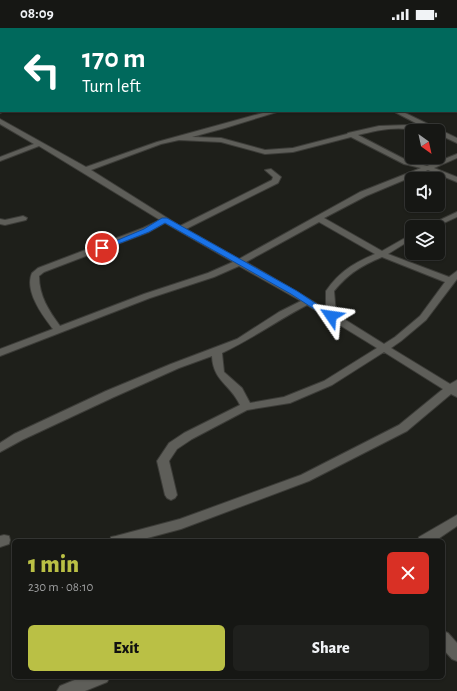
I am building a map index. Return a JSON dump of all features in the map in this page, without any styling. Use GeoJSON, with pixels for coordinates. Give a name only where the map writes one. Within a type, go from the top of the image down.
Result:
{"type":"FeatureCollection","features":[{"type":"Feature","properties":{"kind":"street"},"geometry":{"type":"LineString","coordinates":[[86,170],[177,138],[223,127],[274,112]]}},
{"type":"Feature","properties":{"kind":"street"},"geometry":{"type":"LineString","coordinates":[[398,112],[423,124]]}},
{"type":"Feature","properties":{"kind":"street"},"geometry":{"type":"LineString","coordinates":[[379,128],[382,124],[393,119],[409,117]]}},
{"type":"Feature","properties":{"kind":"street"},"geometry":{"type":"LineString","coordinates":[[0,121],[86,170],[164,220],[308,301],[382,348],[455,389],[403,428],[306,478],[181,524],[124,539]]}},
{"type":"Feature","properties":{"kind":"street"},"geometry":{"type":"LineString","coordinates":[[223,127],[240,144]]}},
{"type":"Feature","properties":{"kind":"street"},"geometry":{"type":"LineString","coordinates":[[177,138],[221,140],[266,152],[293,150],[350,134],[379,128],[405,127]]}},
{"type":"Feature","properties":{"kind":"street"},"geometry":{"type":"LineString","coordinates":[[350,134],[406,163],[429,168],[457,180]]}},
{"type":"Feature","properties":{"kind":"street"},"geometry":{"type":"LineString","coordinates":[[445,135],[457,140]]}},
{"type":"Feature","properties":{"kind":"street"},"geometry":{"type":"LineString","coordinates":[[0,159],[39,144]]}},
{"type":"Feature","properties":{"kind":"street"},"geometry":{"type":"LineString","coordinates":[[0,353],[147,296],[201,279],[240,262],[363,194],[457,156]]}},
{"type":"Feature","properties":{"kind":"street"},"geometry":{"type":"LineString","coordinates":[[180,229],[211,216],[236,200],[275,181],[277,177],[269,170]]}},
{"type":"Feature","properties":{"kind":"street"},"geometry":{"type":"LineString","coordinates":[[444,220],[457,214]]}},
{"type":"Feature","properties":{"kind":"street"},"geometry":{"type":"LineString","coordinates":[[0,221],[5,223],[23,218]]}},
{"type":"Feature","properties":{"kind":"street"},"geometry":{"type":"LineString","coordinates":[[318,218],[382,254],[450,281]]}},
{"type":"Feature","properties":{"kind":"street"},"geometry":{"type":"LineString","coordinates":[[58,330],[43,311],[34,284],[35,275],[41,270],[140,233],[164,220]]}},
{"type":"Feature","properties":{"kind":"street"},"geometry":{"type":"LineString","coordinates":[[331,316],[330,291],[339,280],[358,264],[382,254],[405,240]]}},
{"type":"Feature","properties":{"kind":"street"},"geometry":{"type":"LineString","coordinates":[[171,495],[163,461],[173,446],[188,436],[246,406],[250,407],[286,400],[302,395],[328,383],[398,339],[424,318],[450,281],[457,274]]}},
{"type":"Feature","properties":{"kind":"street"},"geometry":{"type":"LineString","coordinates":[[0,448],[18,437],[110,394],[175,366],[240,341],[282,314],[308,301]]}},
{"type":"Feature","properties":{"kind":"street"},"geometry":{"type":"LineString","coordinates":[[217,351],[217,369],[219,374],[240,392],[246,406]]}},
{"type":"Feature","properties":{"kind":"street"},"geometry":{"type":"LineString","coordinates":[[427,539],[457,520]]}},
{"type":"Feature","properties":{"kind":"street"},"geometry":{"type":"LineString","coordinates":[[445,640],[457,654]]}},
{"type":"Feature","properties":{"kind":"street"},"geometry":{"type":"LineString","coordinates":[[65,691],[97,679]]}},
{"type":"Feature","properties":{"kind":"route"},"geometry":{"type":"LineString","coordinates":[[102,248],[146,230],[164,220],[294,293],[331,316]]}}]}
